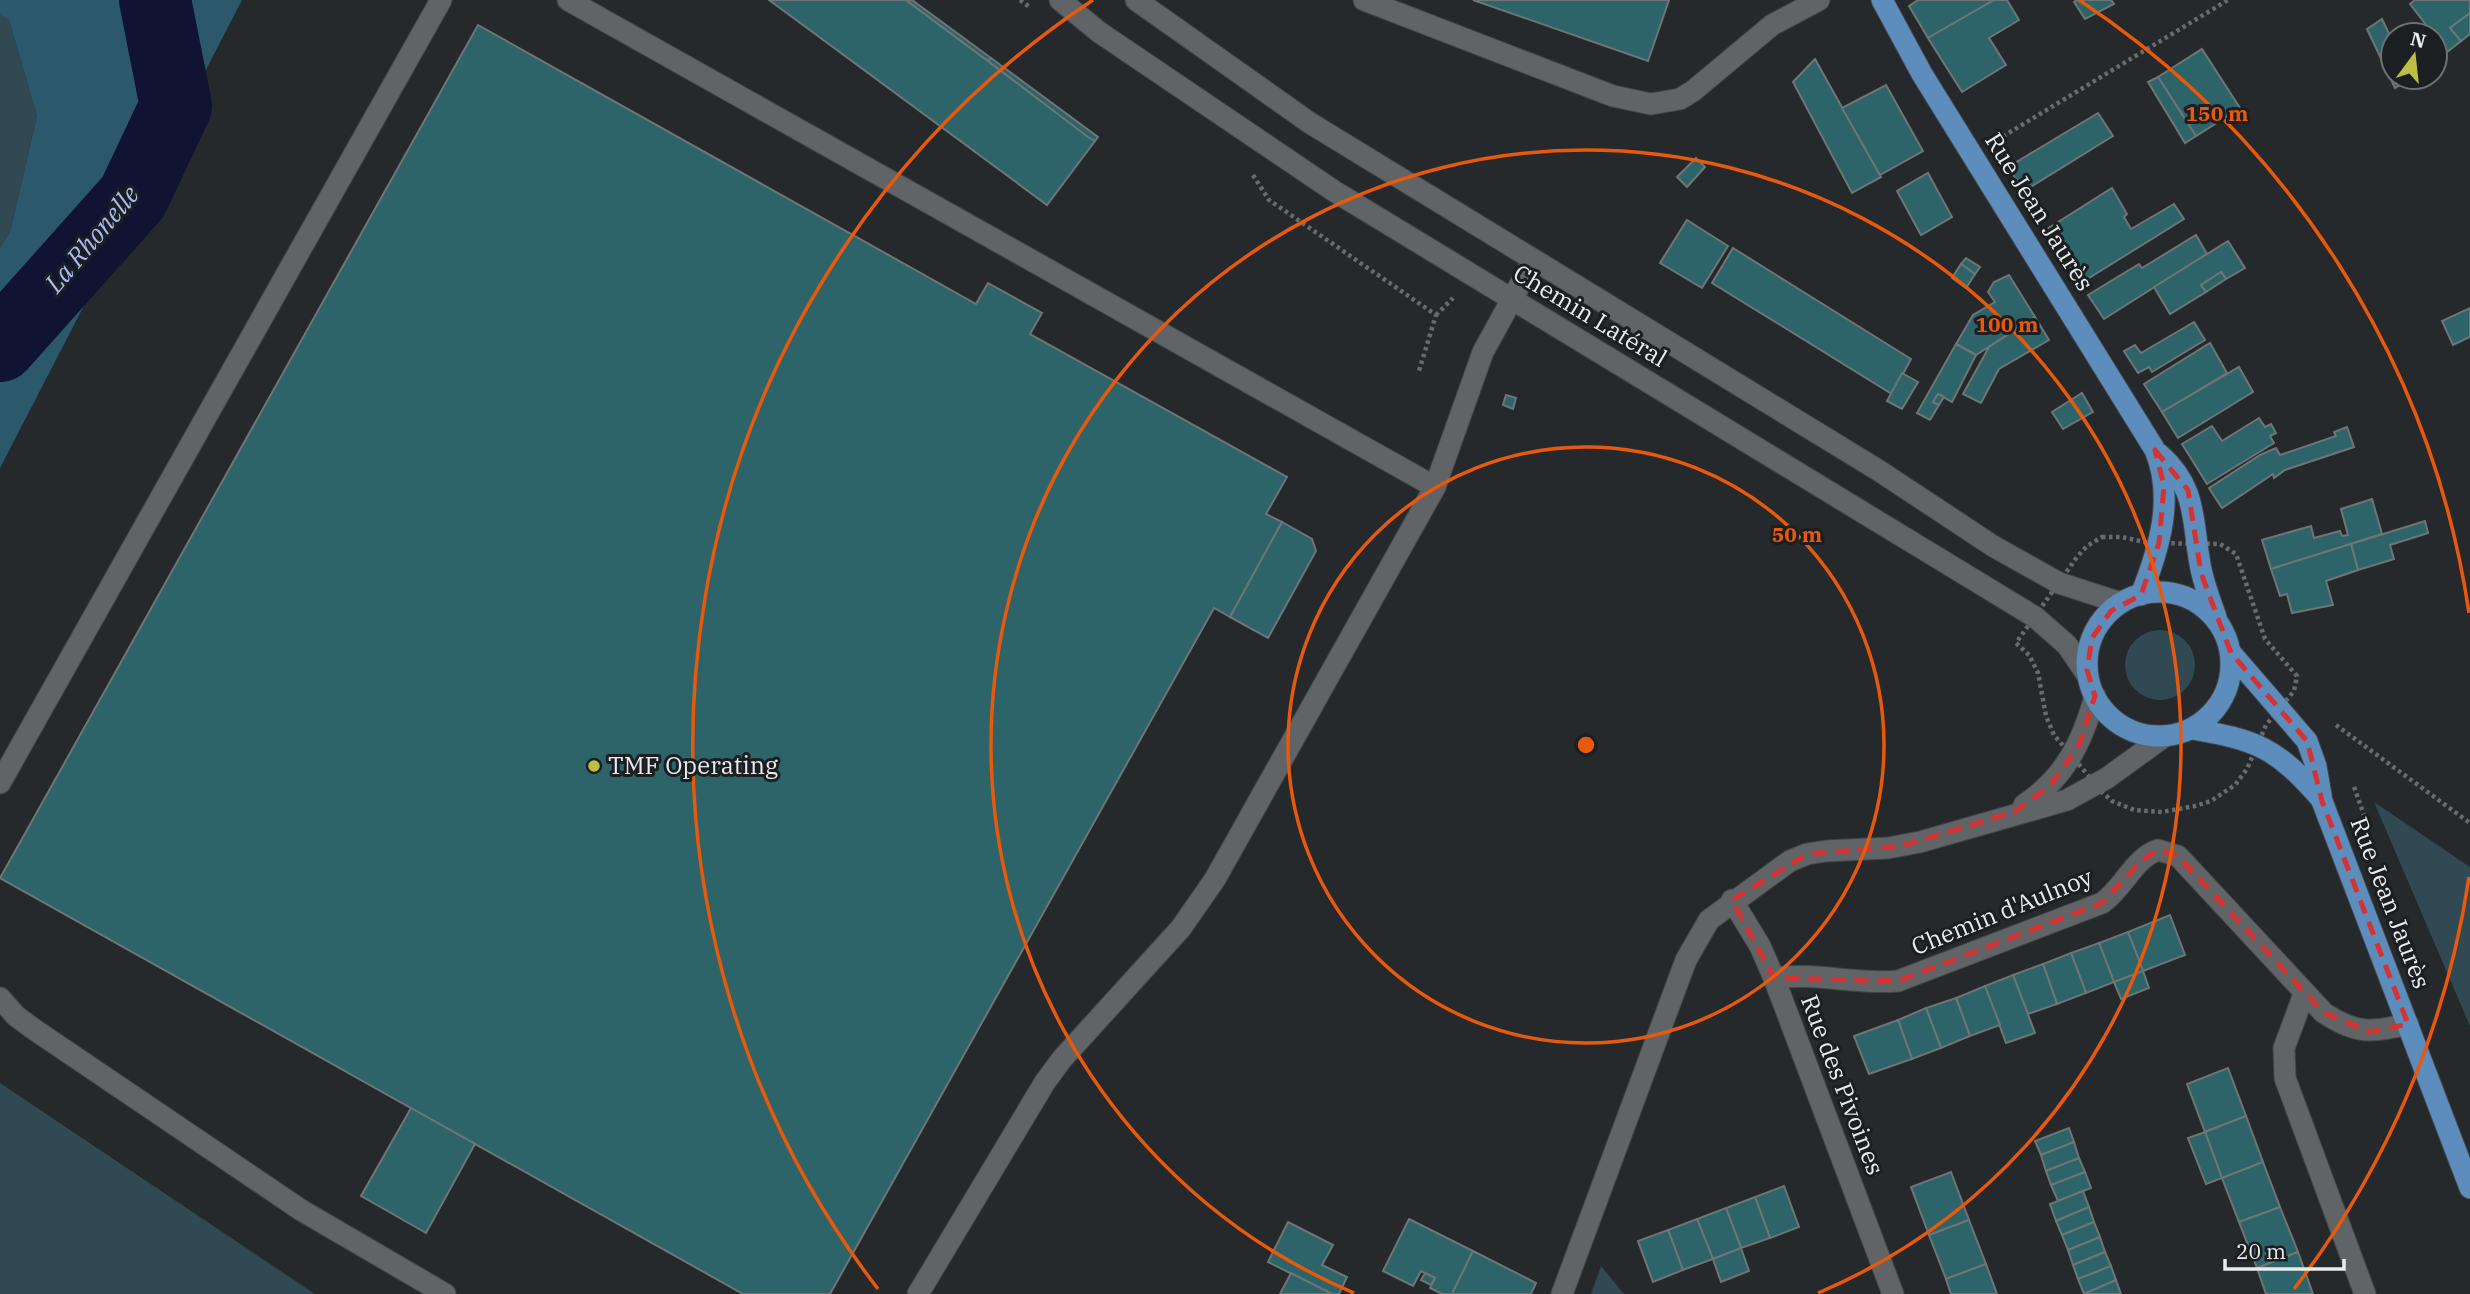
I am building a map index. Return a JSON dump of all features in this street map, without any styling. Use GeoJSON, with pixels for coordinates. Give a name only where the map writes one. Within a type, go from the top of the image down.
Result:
{"type":"FeatureCollection","features":[{"type":"Feature","properties":{"kind":"main road","name":"Rue Jean Jaurès"},"geometry":{"type":"LineString","coordinates":[[1882,0],[1922,74],[2155,450],[2163,473],[2163,523],[2156,555],[2131,599]]}},
{"type":"Feature","properties":{"kind":"main road","name":"Rue Jean Jaurès"},"geometry":{"type":"LineString","coordinates":[[2155,450],[2173,466],[2188,490],[2202,573],[2217,621],[2231,653],[2307,741],[2316,766],[2322,800],[2470,1188]]}},
{"type":"Feature","properties":{"kind":"main road","name":"Rue Jean Jaurès"},"geometry":{"type":"LineString","coordinates":[[2217,621],[2202,606],[2183,596],[2162,592],[2131,599],[2111,611],[2095,632],[2089,650],[2092,686],[2107,714],[2130,730],[2165,736],[2192,729],[2209,717],[2222,700],[2230,681],[2231,653]]}},
{"type":"Feature","properties":{"kind":"main road","name":"Rue Jean Jaurès"},"geometry":{"type":"LineString","coordinates":[[2192,729],[2224,734],[2258,745],[2290,765],[2322,800]]}},
{"type":"Feature","properties":{"kind":"street"},"geometry":{"type":"LineString","coordinates":[[0,783],[442,0]]}},
{"type":"Feature","properties":{"kind":"street"},"geometry":{"type":"LineString","coordinates":[[568,0],[1435,487]]}},
{"type":"Feature","properties":{"kind":"street","name":"Chemin Latéral"},"geometry":{"type":"LineString","coordinates":[[1060,0],[1099,32],[1253,138],[1511,299],[1993,589],[2050,628],[2092,686]]}},
{"type":"Feature","properties":{"kind":"street","name":"Chemin Latéral"},"geometry":{"type":"LineString","coordinates":[[1136,0],[1310,123],[1878,470],[2015,560],[2059,583],[2131,599]]}},
{"type":"Feature","properties":{"kind":"street"},"geometry":{"type":"LineString","coordinates":[[1364,0],[1613,96],[1651,104],[1665,103],[1693,91],[1772,25],[1819,0]]}},
{"type":"Feature","properties":{"kind":"street"},"geometry":{"type":"LineString","coordinates":[[918,1294],[1051,1074],[1181,928],[1210,887],[1435,487],[1483,352],[1533,261]]}},
{"type":"Feature","properties":{"kind":"street"},"geometry":{"type":"LineString","coordinates":[[2014,813],[2041,794],[2064,770],[2084,734],[2092,686]]}},
{"type":"Feature","properties":{"kind":"street"},"geometry":{"type":"LineString","coordinates":[[1562,1294],[1692,945],[1709,920],[1776,869],[1807,854],[1901,846],[1964,831],[2014,813],[2077,796],[2117,772],[2165,736]]}},
{"type":"Feature","properties":{"kind":"street","name":"Chemin d'Aulnoy"},"geometry":{"type":"LineString","coordinates":[[1774,978],[1802,976],[1868,982],[1898,981],[2102,903],[2122,886],[2142,860],[2158,850],[2178,856],[2323,1013],[2355,1029],[2381,1031],[2408,1024]]}},
{"type":"Feature","properties":{"kind":"street","name":"Rue des Pivoines"},"geometry":{"type":"LineString","coordinates":[[1732,900],[1760,946],[1774,978],[1893,1294]]}},
{"type":"Feature","properties":{"kind":"street"},"geometry":{"type":"LineString","coordinates":[[2304,994],[2284,1048],[2285,1078],[2365,1294]]}},
{"type":"Feature","properties":{"kind":"street"},"geometry":{"type":"LineString","coordinates":[[0,998],[16,1016],[35,1030],[301,1210],[445,1294]]}},
{"type":"Feature","properties":{"kind":"path"},"geometry":{"type":"LineString","coordinates":[[1972,155],[2228,0]]}},
{"type":"Feature","properties":{"kind":"path"},"geometry":{"type":"LineString","coordinates":[[1248,167],[1269,200],[1436,315]]}},
{"type":"Feature","properties":{"kind":"path"},"geometry":{"type":"LineString","coordinates":[[1419,371],[1436,315],[1459,292]]}},
{"type":"Feature","properties":{"kind":"path"},"geometry":{"type":"LineString","coordinates":[[2065,574],[2087,546],[2102,537],[2122,537],[2149,543]]}},
{"type":"Feature","properties":{"kind":"path"},"geometry":{"type":"LineString","coordinates":[[2213,544],[2226,546],[2236,554],[2265,639],[2297,677],[2291,696]]}},
{"type":"Feature","properties":{"kind":"path"},"geometry":{"type":"LineString","coordinates":[[2029,626],[2016,643],[2029,655],[2038,673],[2046,716],[2061,744]]}},
{"type":"Feature","properties":{"kind":"path"},"geometry":{"type":"LineString","coordinates":[[2334,724],[2470,823]]}},
{"type":"Feature","properties":{"kind":"path"},"geometry":{"type":"LineString","coordinates":[[2103,793],[2122,806],[2147,811],[2178,810],[2211,801],[2242,778],[2258,745]]}},
{"type":"Feature","properties":{"kind":"highlighted area"},"geometry":{"type":"Polygon","coordinates":[[[2155,450],[2188,490],[2201,573],[2231,653],[2307,741],[2322,801],[2408,1024],[2370,1032],[2324,1013],[2178,856],[2158,850],[2142,860],[2102,903],[1898,981],[1774,978],[1732,900],[1807,854],[1901,846],[2014,812],[2050,786],[2079,745],[2095,696],[2087,670],[2092,638],[2111,611],[2141,595],[2159,543],[2164,486],[2155,450]]]}},
{"type":"Feature","properties":{"kind":"shaded area"},"geometry":{"type":"Polygon","coordinates":[[[0,0],[242,0],[0,468],[0,248],[10,232],[37,116],[9,20],[0,15],[0,0]]]}},
{"type":"Feature","properties":{"kind":"shaded area"},"geometry":{"type":"Polygon","coordinates":[[[0,15],[9,20],[37,116],[10,232],[0,248],[0,15]]]}},
{"type":"Feature","properties":{"kind":"shaded area"},"geometry":{"type":"Polygon","coordinates":[[[2167,630],[2180,636],[2189,645],[2193,651],[2193,679],[2185,690],[2174,698],[2153,700],[2135,690],[2127,679],[2125,658],[2135,640],[2146,632],[2167,630]]]}},
{"type":"Feature","properties":{"kind":"shaded area"},"geometry":{"type":"Polygon","coordinates":[[[2374,802],[2470,867],[2470,1026],[2374,802]]]}},
{"type":"Feature","properties":{"kind":"shaded area"},"geometry":{"type":"Polygon","coordinates":[[[0,1083],[315,1294],[0,1294],[0,1083]]]}},
{"type":"Feature","properties":{"kind":"shaded area"},"geometry":{"type":"Polygon","coordinates":[[[1601,1266],[1624,1294],[1591,1294],[1601,1266]]]}},
{"type":"Feature","properties":{"kind":"building"},"geometry":{"type":"Polygon","coordinates":[[[769,0],[906,0],[1095,141],[1047,205],[769,0]]]}},
{"type":"Feature","properties":{"kind":"building"},"geometry":{"type":"Polygon","coordinates":[[[906,0],[912,0],[991,58],[988,61],[906,0]]]}},
{"type":"Feature","properties":{"kind":"building"},"geometry":{"type":"Polygon","coordinates":[[[1473,0],[1669,0],[1648,61],[1473,0]]]}},
{"type":"Feature","properties":{"kind":"building"},"geometry":{"type":"Polygon","coordinates":[[[1918,0],[1994,0],[1928,38],[1909,6],[1918,0]]]}},
{"type":"Feature","properties":{"kind":"building"},"geometry":{"type":"Polygon","coordinates":[[[1994,0],[2007,0],[2019,20],[1989,38],[2006,65],[1962,92],[1928,38],[1994,0]]]}},
{"type":"Feature","properties":{"kind":"building"},"geometry":{"type":"Polygon","coordinates":[[[2111,0],[2114,4],[2085,19],[2074,2],[2111,0]]]}},
{"type":"Feature","properties":{"kind":"building"},"geometry":{"type":"Polygon","coordinates":[[[2415,0],[2470,0],[2470,13],[2450,28],[2461,41],[2449,50],[2449,21],[2423,21],[2410,4],[2415,0]]]}},
{"type":"Feature","properties":{"kind":"building"},"geometry":{"type":"Polygon","coordinates":[[[2470,13],[2470,34],[2461,41],[2450,28],[2470,13]]]}},
{"type":"Feature","properties":{"kind":"building"},"geometry":{"type":"Polygon","coordinates":[[[2379,21],[2379,54],[2367,29],[2379,21]]]}},
{"type":"Feature","properties":{"kind":"building","name":"TMF Operating"},"geometry":{"type":"Polygon","coordinates":[[[478,25],[976,304],[988,283],[1042,313],[1030,334],[1287,477],[1266,514],[1282,522],[1230,617],[1214,608],[830,1294],[743,1294],[0,878],[478,25]]]}},
{"type":"Feature","properties":{"kind":"building"},"geometry":{"type":"Polygon","coordinates":[[[2202,49],[2240,108],[2196,136],[2158,77],[2202,49]]]}},
{"type":"Feature","properties":{"kind":"building"},"geometry":{"type":"Polygon","coordinates":[[[991,58],[1098,137],[1095,141],[988,61],[991,58]]]}},
{"type":"Feature","properties":{"kind":"building"},"geometry":{"type":"Polygon","coordinates":[[[1815,59],[1881,177],[1852,193],[1793,82],[1815,59]]]}},
{"type":"Feature","properties":{"kind":"building"},"geometry":{"type":"Polygon","coordinates":[[[2158,77],[2196,136],[2185,143],[2148,82],[2158,77]]]}},
{"type":"Feature","properties":{"kind":"building"},"geometry":{"type":"Polygon","coordinates":[[[1886,85],[1923,151],[1880,175],[1842,108],[1886,85]]]}},
{"type":"Feature","properties":{"kind":"building"},"geometry":{"type":"Polygon","coordinates":[[[2098,113],[2113,136],[2024,191],[2008,167],[2098,113]]]}},
{"type":"Feature","properties":{"kind":"building"},"geometry":{"type":"Polygon","coordinates":[[[1696,158],[1705,167],[1687,187],[1677,177],[1696,158]]]}},
{"type":"Feature","properties":{"kind":"building"},"geometry":{"type":"Polygon","coordinates":[[[1928,173],[1952,217],[1921,235],[1897,191],[1928,173]]]}},
{"type":"Feature","properties":{"kind":"building"},"geometry":{"type":"Polygon","coordinates":[[[2112,188],[2127,214],[2124,217],[2131,229],[2174,204],[2184,219],[2081,283],[2047,229],[2112,188]]]}},
{"type":"Feature","properties":{"kind":"building"},"geometry":{"type":"Polygon","coordinates":[[[1687,220],[1728,246],[1702,288],[1660,263],[1687,220]]]}},
{"type":"Feature","properties":{"kind":"building"},"geometry":{"type":"Polygon","coordinates":[[[2196,235],[2207,254],[2104,319],[2088,295],[2139,264],[2142,268],[2196,235]]]}},
{"type":"Feature","properties":{"kind":"building"},"geometry":{"type":"Polygon","coordinates":[[[2228,241],[2245,268],[2226,279],[2221,272],[2201,285],[2206,292],[2170,314],[2154,287],[2228,241]]]}},
{"type":"Feature","properties":{"kind":"building"},"geometry":{"type":"Polygon","coordinates":[[[1733,248],[1911,359],[1892,394],[1712,283],[1733,248]]]}},
{"type":"Feature","properties":{"kind":"building"},"geometry":{"type":"Polygon","coordinates":[[[1966,258],[1980,267],[1975,274],[1961,264],[1966,258]]]}},
{"type":"Feature","properties":{"kind":"building"},"geometry":{"type":"Polygon","coordinates":[[[1961,264],[1975,274],[1966,288],[1952,278],[1961,264]]]}},
{"type":"Feature","properties":{"kind":"building"},"geometry":{"type":"Polygon","coordinates":[[[2221,272],[2226,279],[2206,292],[2201,285],[2221,272]]]}},
{"type":"Feature","properties":{"kind":"building"},"geometry":{"type":"Polygon","coordinates":[[[2009,275],[2035,317],[1976,355],[1956,344],[1973,315],[1995,302],[1988,292],[1994,282],[2009,275]]]}},
{"type":"Feature","properties":{"kind":"building"},"geometry":{"type":"Polygon","coordinates":[[[2470,308],[2470,337],[2453,345],[2442,321],[2470,308]]]}},
{"type":"Feature","properties":{"kind":"building"},"geometry":{"type":"Polygon","coordinates":[[[2035,317],[2049,340],[1999,369],[1981,403],[1963,394],[1989,347],[2035,317]]]}},
{"type":"Feature","properties":{"kind":"building"},"geometry":{"type":"Polygon","coordinates":[[[2194,322],[2205,340],[2152,372],[2149,367],[2138,373],[2124,351],[2135,345],[2141,353],[2194,322]]]}},
{"type":"Feature","properties":{"kind":"building"},"geometry":{"type":"Polygon","coordinates":[[[2210,343],[2227,373],[2162,412],[2144,384],[2210,343]]]}},
{"type":"Feature","properties":{"kind":"building"},"geometry":{"type":"Polygon","coordinates":[[[1956,344],[1976,355],[1952,402],[1938,394],[1933,402],[1939,405],[1930,420],[1917,413],[1956,344]]]}},
{"type":"Feature","properties":{"kind":"building"},"geometry":{"type":"Polygon","coordinates":[[[2239,367],[2253,392],[2178,438],[2162,412],[2239,367]]]}},
{"type":"Feature","properties":{"kind":"building"},"geometry":{"type":"Polygon","coordinates":[[[1902,373],[1918,382],[1902,409],[1887,401],[1902,373]]]}},
{"type":"Feature","properties":{"kind":"building"},"geometry":{"type":"Polygon","coordinates":[[[2082,393],[2093,412],[2063,429],[2052,412],[2082,393]]]}},
{"type":"Feature","properties":{"kind":"building"},"geometry":{"type":"Polygon","coordinates":[[[1938,394],[1944,397],[1939,405],[1933,402],[1938,394]]]}},
{"type":"Feature","properties":{"kind":"building"},"geometry":{"type":"Polygon","coordinates":[[[1506,395],[1516,398],[1513,409],[1503,405],[1506,395]]]}},
{"type":"Feature","properties":{"kind":"building"},"geometry":{"type":"Polygon","coordinates":[[[2259,418],[2265,427],[2271,424],[2276,433],[2270,436],[2274,443],[2207,484],[2182,444],[2212,426],[2222,441],[2259,418]]]}},
{"type":"Feature","properties":{"kind":"building"},"geometry":{"type":"Polygon","coordinates":[[[2347,427],[2354,447],[2285,470],[2274,478],[2273,474],[2222,508],[2209,488],[2260,455],[2276,448],[2280,455],[2336,436],[2334,432],[2347,427]]]}},
{"type":"Feature","properties":{"kind":"building"},"geometry":{"type":"Polygon","coordinates":[[[2372,499],[2382,534],[2271,569],[2262,540],[2311,526],[2314,538],[2340,531],[2342,536],[2348,535],[2341,509],[2372,499]]]}},
{"type":"Feature","properties":{"kind":"building"},"geometry":{"type":"Polygon","coordinates":[[[2425,521],[2428,533],[2390,545],[2394,559],[2358,570],[2351,544],[2425,521]]]}},
{"type":"Feature","properties":{"kind":"building"},"geometry":{"type":"Polygon","coordinates":[[[1282,522],[1312,539],[1316,551],[1268,638],[1230,617],[1282,522]]]}},
{"type":"Feature","properties":{"kind":"building"},"geometry":{"type":"Polygon","coordinates":[[[2351,544],[2358,570],[2326,581],[2333,605],[2292,613],[2287,594],[2280,596],[2271,569],[2351,544]]]}},
{"type":"Feature","properties":{"kind":"building"},"geometry":{"type":"Polygon","coordinates":[[[2170,915],[2185,955],[2143,971],[2128,932],[2170,915]]]}},
{"type":"Feature","properties":{"kind":"building"},"geometry":{"type":"Polygon","coordinates":[[[2128,932],[2143,971],[2114,982],[2099,943],[2128,932]]]}},
{"type":"Feature","properties":{"kind":"building"},"geometry":{"type":"Polygon","coordinates":[[[2099,943],[2114,982],[2086,993],[2071,953],[2099,943]]]}},
{"type":"Feature","properties":{"kind":"building"},"geometry":{"type":"Polygon","coordinates":[[[2071,953],[2086,993],[2057,1004],[2043,964],[2071,953]]]}},
{"type":"Feature","properties":{"kind":"building"},"geometry":{"type":"Polygon","coordinates":[[[2043,964],[2057,1004],[2028,1014],[2013,975],[2043,964]]]}},
{"type":"Feature","properties":{"kind":"building"},"geometry":{"type":"Polygon","coordinates":[[[2143,971],[2149,988],[2121,999],[2114,982],[2143,971]]]}},
{"type":"Feature","properties":{"kind":"building"},"geometry":{"type":"Polygon","coordinates":[[[2013,975],[2035,1033],[2006,1043],[1985,986],[2013,975]]]}},
{"type":"Feature","properties":{"kind":"building"},"geometry":{"type":"Polygon","coordinates":[[[1985,986],[2000,1025],[1970,1036],[1956,998],[1985,986]]]}},
{"type":"Feature","properties":{"kind":"building"},"geometry":{"type":"Polygon","coordinates":[[[1956,998],[1970,1036],[1941,1048],[1926,1008],[1956,998]]]}},
{"type":"Feature","properties":{"kind":"building"},"geometry":{"type":"Polygon","coordinates":[[[1926,1008],[1941,1048],[1912,1059],[1898,1020],[1926,1008]]]}},
{"type":"Feature","properties":{"kind":"building"},"geometry":{"type":"Polygon","coordinates":[[[1898,1020],[1912,1059],[1869,1074],[1854,1036],[1898,1020]]]}},
{"type":"Feature","properties":{"kind":"building"},"geometry":{"type":"Polygon","coordinates":[[[2228,1068],[2246,1116],[2205,1132],[2187,1084],[2228,1068]]]}},
{"type":"Feature","properties":{"kind":"building"},"geometry":{"type":"Polygon","coordinates":[[[411,1108],[475,1144],[426,1233],[361,1196],[411,1108]]]}},
{"type":"Feature","properties":{"kind":"building"},"geometry":{"type":"Polygon","coordinates":[[[2246,1116],[2263,1162],[2222,1178],[2205,1132],[2246,1116]]]}},
{"type":"Feature","properties":{"kind":"building"},"geometry":{"type":"Polygon","coordinates":[[[2069,1128],[2074,1142],[2041,1155],[2035,1141],[2069,1128]]]}},
{"type":"Feature","properties":{"kind":"building"},"geometry":{"type":"Polygon","coordinates":[[[2205,1132],[2222,1178],[2206,1184],[2188,1138],[2205,1132]]]}},
{"type":"Feature","properties":{"kind":"building"},"geometry":{"type":"Polygon","coordinates":[[[2074,1142],[2079,1158],[2046,1171],[2041,1155],[2074,1142]]]}},
{"type":"Feature","properties":{"kind":"building"},"geometry":{"type":"Polygon","coordinates":[[[2079,1158],[2085,1172],[2051,1185],[2046,1171],[2079,1158]]]}},
{"type":"Feature","properties":{"kind":"building"},"geometry":{"type":"Polygon","coordinates":[[[2263,1162],[2280,1207],[2239,1222],[2222,1178],[2263,1162]]]}},
{"type":"Feature","properties":{"kind":"building"},"geometry":{"type":"Polygon","coordinates":[[[1951,1172],[1969,1220],[1929,1235],[1911,1187],[1951,1172]]]}},
{"type":"Feature","properties":{"kind":"building"},"geometry":{"type":"Polygon","coordinates":[[[2085,1172],[2091,1188],[2058,1201],[2051,1185],[2085,1172]]]}},
{"type":"Feature","properties":{"kind":"building"},"geometry":{"type":"Polygon","coordinates":[[[1784,1186],[1799,1227],[1770,1238],[1755,1197],[1784,1186]]]}},
{"type":"Feature","properties":{"kind":"building"},"geometry":{"type":"Polygon","coordinates":[[[2083,1191],[2089,1207],[2056,1221],[2050,1204],[2083,1191]]]}},
{"type":"Feature","properties":{"kind":"building"},"geometry":{"type":"Polygon","coordinates":[[[1755,1197],[1770,1238],[1741,1248],[1726,1208],[1755,1197]]]}},
{"type":"Feature","properties":{"kind":"building"},"geometry":{"type":"Polygon","coordinates":[[[2089,1207],[2094,1222],[2062,1235],[2056,1221],[2089,1207]]]}},
{"type":"Feature","properties":{"kind":"building"},"geometry":{"type":"Polygon","coordinates":[[[2280,1207],[2298,1252],[2257,1268],[2239,1222],[2280,1207]]]}},
{"type":"Feature","properties":{"kind":"building"},"geometry":{"type":"Polygon","coordinates":[[[1726,1208],[1741,1248],[1713,1259],[1697,1219],[1726,1208]]]}},
{"type":"Feature","properties":{"kind":"building"},"geometry":{"type":"Polygon","coordinates":[[[1409,1219],[1473,1251],[1452,1294],[1442,1294],[1430,1288],[1435,1278],[1421,1271],[1413,1286],[1383,1271],[1409,1219]]]}},
{"type":"Feature","properties":{"kind":"building"},"geometry":{"type":"Polygon","coordinates":[[[1697,1219],[1713,1259],[1683,1270],[1668,1230],[1697,1219]]]}},
{"type":"Feature","properties":{"kind":"building"},"geometry":{"type":"Polygon","coordinates":[[[1969,1220],[1986,1264],[1946,1279],[1929,1235],[1969,1220]]]}},
{"type":"Feature","properties":{"kind":"building"},"geometry":{"type":"Polygon","coordinates":[[[1288,1222],[1333,1245],[1322,1265],[1347,1277],[1339,1294],[1332,1294],[1268,1262],[1288,1222]]]}},
{"type":"Feature","properties":{"kind":"building"},"geometry":{"type":"Polygon","coordinates":[[[2094,1222],[2100,1237],[2068,1250],[2062,1235],[2094,1222]]]}},
{"type":"Feature","properties":{"kind":"building"},"geometry":{"type":"Polygon","coordinates":[[[1668,1230],[1683,1270],[1653,1282],[1638,1241],[1668,1230]]]}},
{"type":"Feature","properties":{"kind":"building"},"geometry":{"type":"Polygon","coordinates":[[[2100,1237],[2105,1252],[2073,1265],[2068,1250],[2100,1237]]]}},
{"type":"Feature","properties":{"kind":"building"},"geometry":{"type":"Polygon","coordinates":[[[1741,1248],[1749,1271],[1721,1282],[1713,1259],[1741,1248]]]}},
{"type":"Feature","properties":{"kind":"building"},"geometry":{"type":"Polygon","coordinates":[[[1473,1251],[1536,1283],[1531,1294],[1452,1294],[1473,1251]]]}},
{"type":"Feature","properties":{"kind":"building"},"geometry":{"type":"Polygon","coordinates":[[[2105,1252],[2111,1266],[2078,1279],[2073,1265],[2105,1252]]]}},
{"type":"Feature","properties":{"kind":"building"},"geometry":{"type":"Polygon","coordinates":[[[2298,1252],[2313,1294],[2266,1294],[2257,1268],[2298,1252]]]}},
{"type":"Feature","properties":{"kind":"building"},"geometry":{"type":"Polygon","coordinates":[[[1986,1264],[1997,1294],[1951,1294],[1946,1279],[1986,1264]]]}},
{"type":"Feature","properties":{"kind":"building"},"geometry":{"type":"Polygon","coordinates":[[[2111,1266],[2116,1280],[2084,1294],[2078,1279],[2111,1266]]]}},
{"type":"Feature","properties":{"kind":"building"},"geometry":{"type":"Polygon","coordinates":[[[1291,1273],[1332,1294],[1280,1294],[1291,1273]]]}},
{"type":"Feature","properties":{"kind":"building"},"geometry":{"type":"Polygon","coordinates":[[[1425,1273],[1435,1278],[1431,1285],[1421,1280],[1425,1273]]]}},
{"type":"Feature","properties":{"kind":"building"},"geometry":{"type":"Polygon","coordinates":[[[2116,1280],[2121,1294],[2084,1294],[2116,1280]]]}},
{"type":"Feature","properties":{"kind":"waterway","name":"La Rhonelle"},"geometry":{"type":"LineString","coordinates":[[0,346],[133,197],[176,106],[155,0]]}},
{"type":"Feature","properties":{"kind":"place","name":"TMF Operating"},"geometry":{"type":"Point","coordinates":[594,766]}}]}
